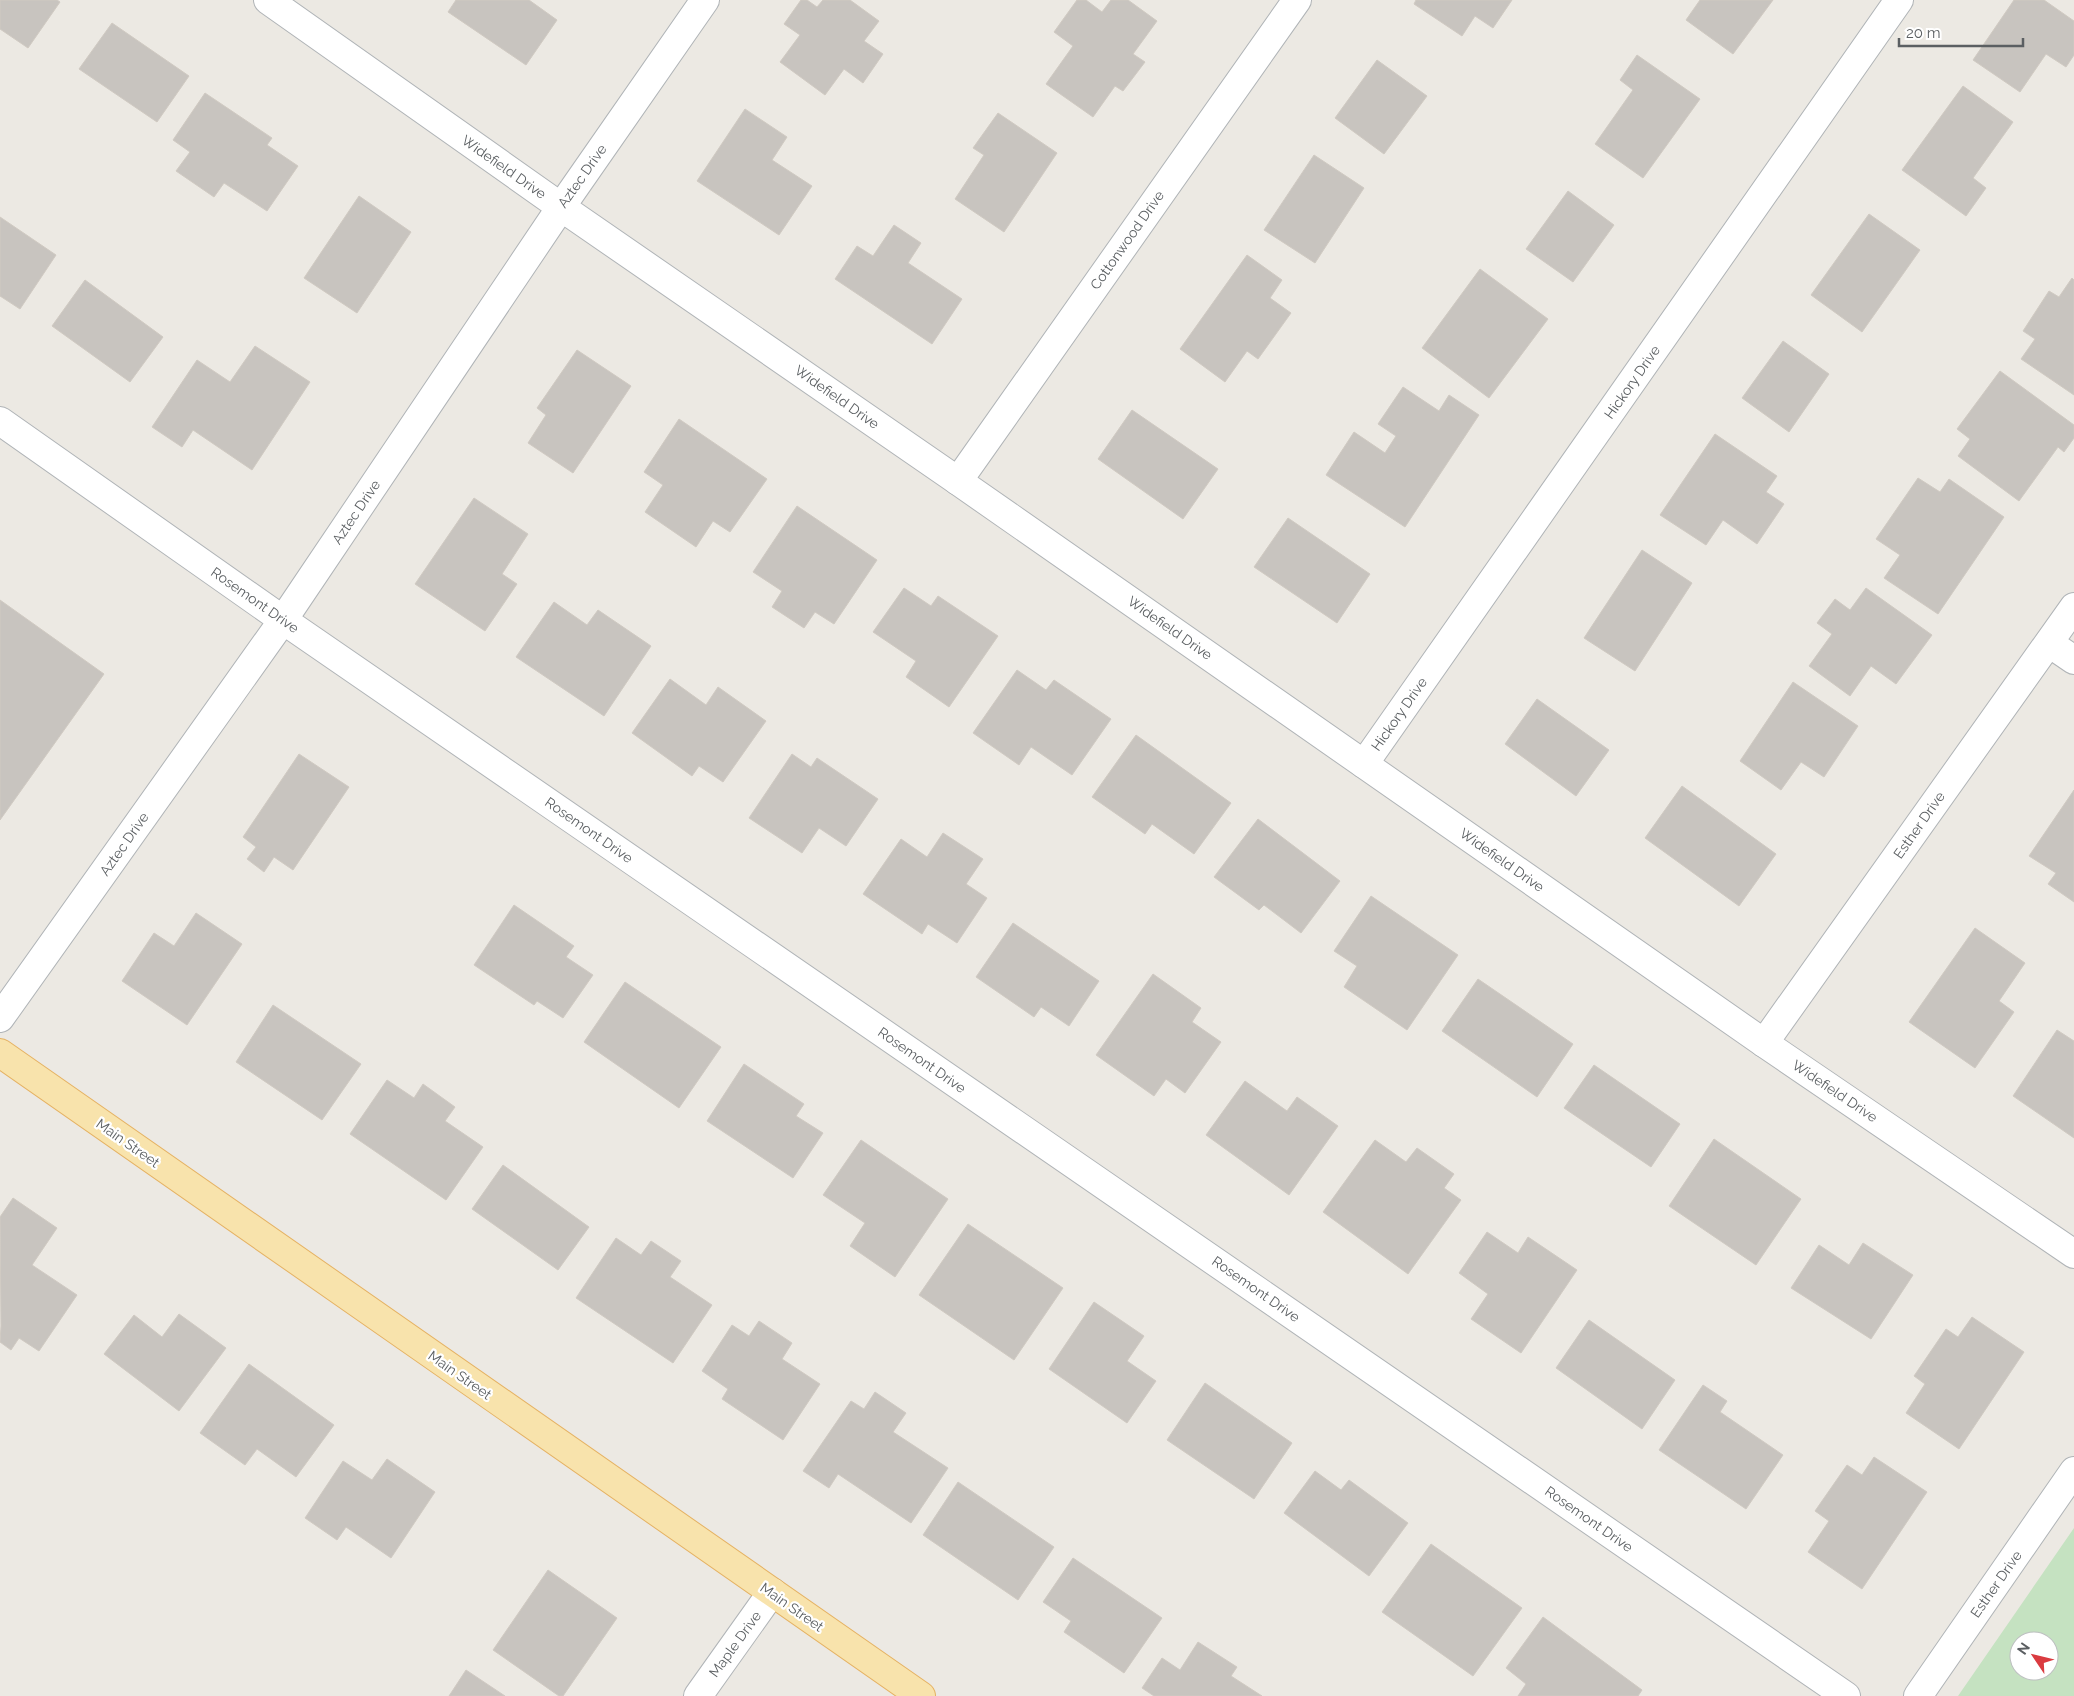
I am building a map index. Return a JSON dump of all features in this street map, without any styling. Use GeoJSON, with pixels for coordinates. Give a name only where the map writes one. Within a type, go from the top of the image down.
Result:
{"type":"FeatureCollection","features":[{"type":"Feature","properties":{"kind":"main road","name":"Main Street"},"geometry":{"type":"LineString","coordinates":[[0,1053],[921,1696]]}},
{"type":"Feature","properties":{"kind":"street","name":"Widefield Drive"},"geometry":{"type":"LineString","coordinates":[[268,0],[561,207],[958,481],[1764,1043],[2074,1254]]}},
{"type":"Feature","properties":{"kind":"street","name":"Aztec Drive"},"geometry":{"type":"LineString","coordinates":[[0,1018],[283,620],[561,207],[704,0]]}},
{"type":"Feature","properties":{"kind":"street","name":"Cottonwood Drive"},"geometry":{"type":"LineString","coordinates":[[958,481],[1297,0]]}},
{"type":"Feature","properties":{"kind":"street","name":"Hickory Drive"},"geometry":{"type":"LineString","coordinates":[[1364,764],[1899,0]]}},
{"type":"Feature","properties":{"kind":"street","name":"Rosemont Drive"},"geometry":{"type":"LineString","coordinates":[[0,421],[283,620],[1846,1696]]}},
{"type":"Feature","properties":{"kind":"street","name":"Esther Drive"},"geometry":{"type":"LineString","coordinates":[[1764,1043],[2074,607]]}},
{"type":"Feature","properties":{"kind":"street"},"geometry":{"type":"LineString","coordinates":[[2049,643],[2074,660]]}},
{"type":"Feature","properties":{"kind":"street","name":"Esther Drive"},"geometry":{"type":"LineString","coordinates":[[1918,1696],[2074,1471]]}},
{"type":"Feature","properties":{"kind":"street","name":"Maple Drive"},"geometry":{"type":"LineString","coordinates":[[698,1696],[772,1592]]}},
{"type":"Feature","properties":{"kind":"green space"},"geometry":{"type":"Polygon","coordinates":[[[2074,1528],[2074,1696],[1958,1696],[2074,1528]]]}},
{"type":"Feature","properties":{"kind":"building"},"geometry":{"type":"Polygon","coordinates":[[[0,0],[57,0],[60,2],[28,48],[0,29],[0,0]]]}},
{"type":"Feature","properties":{"kind":"building"},"geometry":{"type":"Polygon","coordinates":[[[456,0],[529,0],[557,20],[526,65],[448,12],[456,0]]]}},
{"type":"Feature","properties":{"kind":"building"},"geometry":{"type":"Polygon","coordinates":[[[801,0],[807,0],[817,7],[823,0],[850,0],[879,21],[864,41],[883,54],[863,83],[844,69],[825,95],[780,62],[800,35],[784,24],[801,0]]]}},
{"type":"Feature","properties":{"kind":"building"},"geometry":{"type":"Polygon","coordinates":[[[1077,0],[1086,0],[1102,12],[1111,0],[1128,0],[1157,21],[1133,54],[1145,62],[1123,91],[1115,86],[1093,117],[1046,84],[1073,46],[1054,32],[1077,0]]]}},
{"type":"Feature","properties":{"kind":"building"},"geometry":{"type":"Polygon","coordinates":[[[1416,0],[1512,0],[1493,28],[1475,16],[1462,36],[1414,4],[1416,0]]]}},
{"type":"Feature","properties":{"kind":"building"},"geometry":{"type":"Polygon","coordinates":[[[1700,0],[1773,0],[1733,54],[1686,20],[1700,0]]]}},
{"type":"Feature","properties":{"kind":"building"},"geometry":{"type":"Polygon","coordinates":[[[2014,0],[2044,0],[2074,21],[2074,55],[2066,67],[2046,54],[2020,92],[1973,60],[2014,0]]]}},
{"type":"Feature","properties":{"kind":"building"},"geometry":{"type":"Polygon","coordinates":[[[112,23],[189,76],[157,122],[79,69],[112,23]]]}},
{"type":"Feature","properties":{"kind":"building"},"geometry":{"type":"Polygon","coordinates":[[[1637,55],[1700,99],[1643,178],[1595,144],[1633,90],[1620,80],[1637,55]]]}},
{"type":"Feature","properties":{"kind":"building"},"geometry":{"type":"Polygon","coordinates":[[[1377,60],[1427,96],[1384,154],[1335,118],[1377,60]]]}},
{"type":"Feature","properties":{"kind":"building"},"geometry":{"type":"Polygon","coordinates":[[[1963,86],[2013,122],[1973,178],[1986,188],[1966,216],[1902,170],[1963,86]]]}},
{"type":"Feature","properties":{"kind":"building"},"geometry":{"type":"Polygon","coordinates":[[[205,93],[272,138],[267,145],[298,166],[267,211],[224,183],[214,197],[176,171],[190,152],[173,140],[205,93]]]}},
{"type":"Feature","properties":{"kind":"building"},"geometry":{"type":"Polygon","coordinates":[[[745,109],[787,137],[772,160],[812,186],[779,235],[697,181],[745,109]]]}},
{"type":"Feature","properties":{"kind":"building"},"geometry":{"type":"Polygon","coordinates":[[[998,113],[1057,153],[1004,232],[955,199],[984,155],[973,148],[998,113]]]}},
{"type":"Feature","properties":{"kind":"building"},"geometry":{"type":"Polygon","coordinates":[[[1314,155],[1364,188],[1315,263],[1264,230],[1314,155]]]}},
{"type":"Feature","properties":{"kind":"building"},"geometry":{"type":"Polygon","coordinates":[[[1568,191],[1614,225],[1573,282],[1526,249],[1568,191]]]}},
{"type":"Feature","properties":{"kind":"building"},"geometry":{"type":"Polygon","coordinates":[[[359,196],[411,232],[357,313],[304,278],[359,196]]]}},
{"type":"Feature","properties":{"kind":"building"},"geometry":{"type":"Polygon","coordinates":[[[1869,214],[1920,250],[1862,332],[1811,295],[1869,214]]]}},
{"type":"Feature","properties":{"kind":"building"},"geometry":{"type":"Polygon","coordinates":[[[0,217],[56,255],[20,309],[0,296],[0,217]]]}},
{"type":"Feature","properties":{"kind":"building"},"geometry":{"type":"Polygon","coordinates":[[[894,225],[921,243],[908,263],[962,299],[932,344],[835,279],[857,246],[873,256],[894,225]]]}},
{"type":"Feature","properties":{"kind":"building"},"geometry":{"type":"Polygon","coordinates":[[[1247,255],[1282,280],[1270,298],[1291,313],[1258,359],[1247,351],[1225,382],[1180,349],[1247,255]]]}},
{"type":"Feature","properties":{"kind":"building"},"geometry":{"type":"Polygon","coordinates":[[[1480,269],[1548,319],[1489,398],[1422,348],[1480,269]]]}},
{"type":"Feature","properties":{"kind":"building"},"geometry":{"type":"Polygon","coordinates":[[[2072,278],[2074,280],[2074,395],[2021,359],[2035,339],[2023,331],[2049,291],[2059,297],[2072,278]]]}},
{"type":"Feature","properties":{"kind":"building"},"geometry":{"type":"Polygon","coordinates":[[[85,280],[163,337],[130,382],[52,326],[85,280]]]}},
{"type":"Feature","properties":{"kind":"building"},"geometry":{"type":"Polygon","coordinates":[[[1783,341],[1829,374],[1789,432],[1742,398],[1783,341]]]}},
{"type":"Feature","properties":{"kind":"building"},"geometry":{"type":"Polygon","coordinates":[[[255,346],[310,382],[252,470],[193,430],[182,447],[152,427],[197,360],[230,382],[255,346]]]}},
{"type":"Feature","properties":{"kind":"building"},"geometry":{"type":"Polygon","coordinates":[[[577,350],[631,386],[573,473],[528,443],[546,415],[537,408],[577,350]]]}},
{"type":"Feature","properties":{"kind":"building"},"geometry":{"type":"Polygon","coordinates":[[[2000,371],[2074,425],[2074,438],[2064,452],[2058,447],[2019,501],[1958,456],[1970,439],[1957,429],[2000,371]]]}},
{"type":"Feature","properties":{"kind":"building"},"geometry":{"type":"Polygon","coordinates":[[[1403,387],[1439,411],[1449,395],[1479,415],[1405,527],[1326,475],[1354,432],[1385,453],[1396,436],[1378,424],[1403,387]]]}},
{"type":"Feature","properties":{"kind":"building"},"geometry":{"type":"Polygon","coordinates":[[[1132,410],[1218,469],[1183,519],[1098,459],[1132,410]]]}},
{"type":"Feature","properties":{"kind":"building"},"geometry":{"type":"Polygon","coordinates":[[[679,419],[767,479],[730,532],[713,521],[696,547],[645,512],[663,485],[644,472],[679,419]]]}},
{"type":"Feature","properties":{"kind":"building"},"geometry":{"type":"Polygon","coordinates":[[[1715,434],[1777,476],[1766,492],[1784,504],[1757,544],[1723,520],[1706,545],[1660,515],[1715,434]]]}},
{"type":"Feature","properties":{"kind":"building"},"geometry":{"type":"Polygon","coordinates":[[[1918,478],[1940,492],[1949,479],[2004,517],[1938,614],[1884,578],[1900,555],[1876,539],[1918,478]]]}},
{"type":"Feature","properties":{"kind":"building"},"geometry":{"type":"Polygon","coordinates":[[[474,498],[528,534],[502,574],[517,584],[485,631],[415,584],[474,498]]]}},
{"type":"Feature","properties":{"kind":"building"},"geometry":{"type":"Polygon","coordinates":[[[797,506],[877,560],[834,624],[815,612],[804,628],[772,607],[782,591],[753,572],[797,506]]]}},
{"type":"Feature","properties":{"kind":"building"},"geometry":{"type":"Polygon","coordinates":[[[1288,518],[1370,574],[1337,623],[1254,567],[1288,518]]]}},
{"type":"Feature","properties":{"kind":"building"},"geometry":{"type":"Polygon","coordinates":[[[1642,550],[1692,583],[1635,671],[1584,638],[1642,550]]]}},
{"type":"Feature","properties":{"kind":"building"},"geometry":{"type":"Polygon","coordinates":[[[904,588],[931,606],[938,596],[998,636],[949,707],[906,677],[916,661],[873,632],[904,588]]]}},
{"type":"Feature","properties":{"kind":"building"},"geometry":{"type":"Polygon","coordinates":[[[1866,588],[1932,635],[1896,684],[1871,666],[1850,696],[1809,666],[1832,634],[1817,623],[1835,599],[1850,610],[1866,588]]]}},
{"type":"Feature","properties":{"kind":"building"},"geometry":{"type":"Polygon","coordinates":[[[0,600],[104,674],[0,820],[0,600]]]}},
{"type":"Feature","properties":{"kind":"building"},"geometry":{"type":"Polygon","coordinates":[[[554,602],[587,625],[598,610],[651,646],[604,716],[516,657],[554,602]]]}},
{"type":"Feature","properties":{"kind":"building"},"geometry":{"type":"Polygon","coordinates":[[[1017,670],[1046,690],[1054,680],[1111,719],[1072,775],[1031,747],[1019,765],[973,733],[1017,670]]]}},
{"type":"Feature","properties":{"kind":"building"},"geometry":{"type":"Polygon","coordinates":[[[670,679],[706,705],[718,687],[766,721],[723,782],[699,766],[692,776],[632,733],[670,679]]]}},
{"type":"Feature","properties":{"kind":"building"},"geometry":{"type":"Polygon","coordinates":[[[1793,682],[1858,726],[1824,777],[1801,762],[1781,790],[1740,761],[1793,682]]]}},
{"type":"Feature","properties":{"kind":"building"},"geometry":{"type":"Polygon","coordinates":[[[1537,699],[1609,750],[1576,796],[1505,744],[1537,699]]]}},
{"type":"Feature","properties":{"kind":"building"},"geometry":{"type":"Polygon","coordinates":[[[1136,735],[1231,803],[1194,854],[1152,824],[1145,834],[1092,797],[1136,735]]]}},
{"type":"Feature","properties":{"kind":"building"},"geometry":{"type":"Polygon","coordinates":[[[299,754],[349,787],[293,870],[274,857],[264,872],[247,859],[256,847],[243,837],[299,754]]]}},
{"type":"Feature","properties":{"kind":"building"},"geometry":{"type":"Polygon","coordinates":[[[792,754],[811,767],[817,758],[878,799],[846,846],[819,828],[802,853],[749,818],[792,754]]]}},
{"type":"Feature","properties":{"kind":"building"},"geometry":{"type":"Polygon","coordinates":[[[1682,786],[1776,854],[1739,906],[1645,838],[1682,786]]]}},
{"type":"Feature","properties":{"kind":"building"},"geometry":{"type":"Polygon","coordinates":[[[2074,790],[2074,902],[2048,884],[2056,873],[2029,856],[2074,790]]]}},
{"type":"Feature","properties":{"kind":"building"},"geometry":{"type":"Polygon","coordinates":[[[1258,819],[1340,881],[1301,933],[1264,905],[1259,910],[1214,877],[1258,819]]]}},
{"type":"Feature","properties":{"kind":"building"},"geometry":{"type":"Polygon","coordinates":[[[943,833],[983,859],[966,884],[987,898],[957,943],[928,924],[922,934],[863,894],[901,839],[927,857],[943,833]]]}},
{"type":"Feature","properties":{"kind":"building"},"geometry":{"type":"Polygon","coordinates":[[[1371,896],[1458,955],[1407,1030],[1344,987],[1357,966],[1334,951],[1371,896]]]}},
{"type":"Feature","properties":{"kind":"building"},"geometry":{"type":"Polygon","coordinates":[[[514,905],[574,946],[566,957],[593,975],[563,1018],[537,1001],[534,1005],[474,965],[514,905]]]}},
{"type":"Feature","properties":{"kind":"building"},"geometry":{"type":"Polygon","coordinates":[[[196,913],[242,944],[187,1025],[122,981],[154,933],[174,946],[196,913]]]}},
{"type":"Feature","properties":{"kind":"building"},"geometry":{"type":"Polygon","coordinates":[[[1013,923],[1099,981],[1069,1026],[1041,1007],[1034,1017],[976,977],[1013,923]]]}},
{"type":"Feature","properties":{"kind":"building"},"geometry":{"type":"Polygon","coordinates":[[[1975,928],[2025,963],[1999,1001],[2014,1012],[1975,1068],[1909,1022],[1975,928]]]}},
{"type":"Feature","properties":{"kind":"building"},"geometry":{"type":"Polygon","coordinates":[[[1153,974],[1201,1008],[1192,1022],[1221,1042],[1185,1093],[1166,1079],[1154,1096],[1096,1055],[1153,974]]]}},
{"type":"Feature","properties":{"kind":"building"},"geometry":{"type":"Polygon","coordinates":[[[1478,979],[1573,1044],[1537,1097],[1442,1031],[1478,979]]]}},
{"type":"Feature","properties":{"kind":"building"},"geometry":{"type":"Polygon","coordinates":[[[625,982],[721,1047],[679,1108],[584,1042],[625,982]]]}},
{"type":"Feature","properties":{"kind":"building"},"geometry":{"type":"Polygon","coordinates":[[[273,1005],[361,1064],[322,1120],[236,1062],[273,1005]]]}},
{"type":"Feature","properties":{"kind":"building"},"geometry":{"type":"Polygon","coordinates":[[[2057,1030],[2074,1041],[2074,1138],[2013,1096],[2057,1030]]]}},
{"type":"Feature","properties":{"kind":"building"},"geometry":{"type":"Polygon","coordinates":[[[744,1064],[804,1104],[796,1116],[823,1133],[793,1178],[707,1121],[744,1064]]]}},
{"type":"Feature","properties":{"kind":"building"},"geometry":{"type":"Polygon","coordinates":[[[1594,1065],[1680,1124],[1651,1167],[1564,1108],[1594,1065]]]}},
{"type":"Feature","properties":{"kind":"building"},"geometry":{"type":"Polygon","coordinates":[[[387,1080],[414,1098],[423,1084],[455,1107],[445,1121],[483,1147],[446,1200],[350,1134],[387,1080]]]}},
{"type":"Feature","properties":{"kind":"building"},"geometry":{"type":"Polygon","coordinates":[[[1245,1081],[1287,1111],[1297,1097],[1338,1126],[1289,1195],[1206,1135],[1245,1081]]]}},
{"type":"Feature","properties":{"kind":"building"},"geometry":{"type":"Polygon","coordinates":[[[1714,1139],[1801,1199],[1756,1265],[1669,1206],[1714,1139]]]}},
{"type":"Feature","properties":{"kind":"building"},"geometry":{"type":"Polygon","coordinates":[[[861,1140],[948,1199],[895,1277],[850,1246],[865,1223],[823,1195],[861,1140]]]}},
{"type":"Feature","properties":{"kind":"building"},"geometry":{"type":"Polygon","coordinates":[[[1375,1140],[1406,1162],[1417,1148],[1454,1174],[1444,1188],[1461,1200],[1408,1274],[1323,1212],[1375,1140]]]}},
{"type":"Feature","properties":{"kind":"building"},"geometry":{"type":"Polygon","coordinates":[[[503,1165],[589,1227],[558,1270],[472,1209],[503,1165]]]}},
{"type":"Feature","properties":{"kind":"building"},"geometry":{"type":"Polygon","coordinates":[[[13,1198],[57,1228],[32,1265],[77,1295],[39,1351],[19,1338],[11,1350],[0,1342],[0,1217],[13,1198]]]}},
{"type":"Feature","properties":{"kind":"building"},"geometry":{"type":"Polygon","coordinates":[[[968,1224],[1063,1288],[1014,1360],[919,1295],[968,1224]]]}},
{"type":"Feature","properties":{"kind":"building"},"geometry":{"type":"Polygon","coordinates":[[[1487,1232],[1518,1253],[1528,1237],[1577,1270],[1521,1353],[1471,1319],[1488,1294],[1459,1273],[1487,1232]]]}},
{"type":"Feature","properties":{"kind":"building"},"geometry":{"type":"Polygon","coordinates":[[[616,1238],[641,1255],[651,1241],[681,1261],[670,1277],[712,1305],[673,1363],[576,1298],[616,1238]]]}},
{"type":"Feature","properties":{"kind":"building"},"geometry":{"type":"Polygon","coordinates":[[[1863,1243],[1913,1275],[1871,1339],[1791,1288],[1819,1245],[1849,1265],[1863,1243]]]}},
{"type":"Feature","properties":{"kind":"building"},"geometry":{"type":"Polygon","coordinates":[[[1094,1302],[1144,1336],[1127,1361],[1156,1381],[1127,1423],[1049,1369],[1094,1302]]]}},
{"type":"Feature","properties":{"kind":"building"},"geometry":{"type":"Polygon","coordinates":[[[179,1314],[226,1348],[179,1411],[104,1354],[134,1315],[162,1337],[179,1314]]]}},
{"type":"Feature","properties":{"kind":"building"},"geometry":{"type":"Polygon","coordinates":[[[1972,1317],[2024,1352],[1959,1449],[1906,1413],[1925,1384],[1914,1376],[1946,1329],[1958,1337],[1972,1317]]]}},
{"type":"Feature","properties":{"kind":"building"},"geometry":{"type":"Polygon","coordinates":[[[1589,1320],[1675,1380],[1642,1429],[1556,1368],[1589,1320]]]}},
{"type":"Feature","properties":{"kind":"building"},"geometry":{"type":"Polygon","coordinates":[[[759,1321],[792,1343],[782,1359],[820,1384],[783,1440],[722,1399],[728,1389],[702,1371],[732,1325],[749,1336],[759,1321]]]}},
{"type":"Feature","properties":{"kind":"building"},"geometry":{"type":"Polygon","coordinates":[[[249,1364],[334,1425],[296,1477],[257,1449],[245,1465],[200,1433],[249,1364]]]}},
{"type":"Feature","properties":{"kind":"building"},"geometry":{"type":"Polygon","coordinates":[[[1205,1383],[1292,1443],[1254,1499],[1167,1440],[1205,1383]]]}},
{"type":"Feature","properties":{"kind":"building"},"geometry":{"type":"Polygon","coordinates":[[[1703,1385],[1727,1401],[1720,1412],[1783,1455],[1746,1509],[1659,1450],[1703,1385]]]}},
{"type":"Feature","properties":{"kind":"building"},"geometry":{"type":"Polygon","coordinates":[[[875,1392],[906,1413],[893,1432],[948,1468],[911,1523],[838,1474],[829,1488],[803,1471],[851,1401],[864,1409],[875,1392]]]}},
{"type":"Feature","properties":{"kind":"building"},"geometry":{"type":"Polygon","coordinates":[[[1874,1457],[1927,1492],[1862,1589],[1808,1552],[1829,1521],[1815,1511],[1847,1465],[1862,1475],[1874,1457]]]}},
{"type":"Feature","properties":{"kind":"building"},"geometry":{"type":"Polygon","coordinates":[[[387,1459],[435,1492],[391,1558],[346,1527],[337,1540],[305,1518],[343,1461],[372,1480],[387,1459]]]}},
{"type":"Feature","properties":{"kind":"building"},"geometry":{"type":"Polygon","coordinates":[[[1315,1471],[1341,1490],[1349,1480],[1408,1523],[1369,1576],[1284,1513],[1315,1471]]]}},
{"type":"Feature","properties":{"kind":"building"},"geometry":{"type":"Polygon","coordinates":[[[958,1482],[1054,1547],[1018,1600],[923,1535],[958,1482]]]}},
{"type":"Feature","properties":{"kind":"building"},"geometry":{"type":"Polygon","coordinates":[[[1431,1544],[1522,1608],[1473,1676],[1382,1612],[1431,1544]]]}},
{"type":"Feature","properties":{"kind":"building"},"geometry":{"type":"Polygon","coordinates":[[[1073,1558],[1162,1618],[1124,1673],[1064,1632],[1071,1621],[1043,1602],[1073,1558]]]}},
{"type":"Feature","properties":{"kind":"building"},"geometry":{"type":"Polygon","coordinates":[[[548,1570],[617,1618],[563,1696],[559,1696],[493,1650],[548,1570]]]}},
{"type":"Feature","properties":{"kind":"building"},"geometry":{"type":"Polygon","coordinates":[[[1543,1617],[1642,1690],[1638,1696],[1518,1696],[1526,1684],[1506,1668],[1543,1617]]]}},
{"type":"Feature","properties":{"kind":"building"},"geometry":{"type":"Polygon","coordinates":[[[1198,1642],[1237,1667],[1231,1676],[1262,1696],[1154,1696],[1142,1688],[1162,1658],[1180,1670],[1198,1642]]]}},
{"type":"Feature","properties":{"kind":"building"},"geometry":{"type":"Polygon","coordinates":[[[466,1670],[505,1696],[449,1696],[466,1670]]]}}]}
